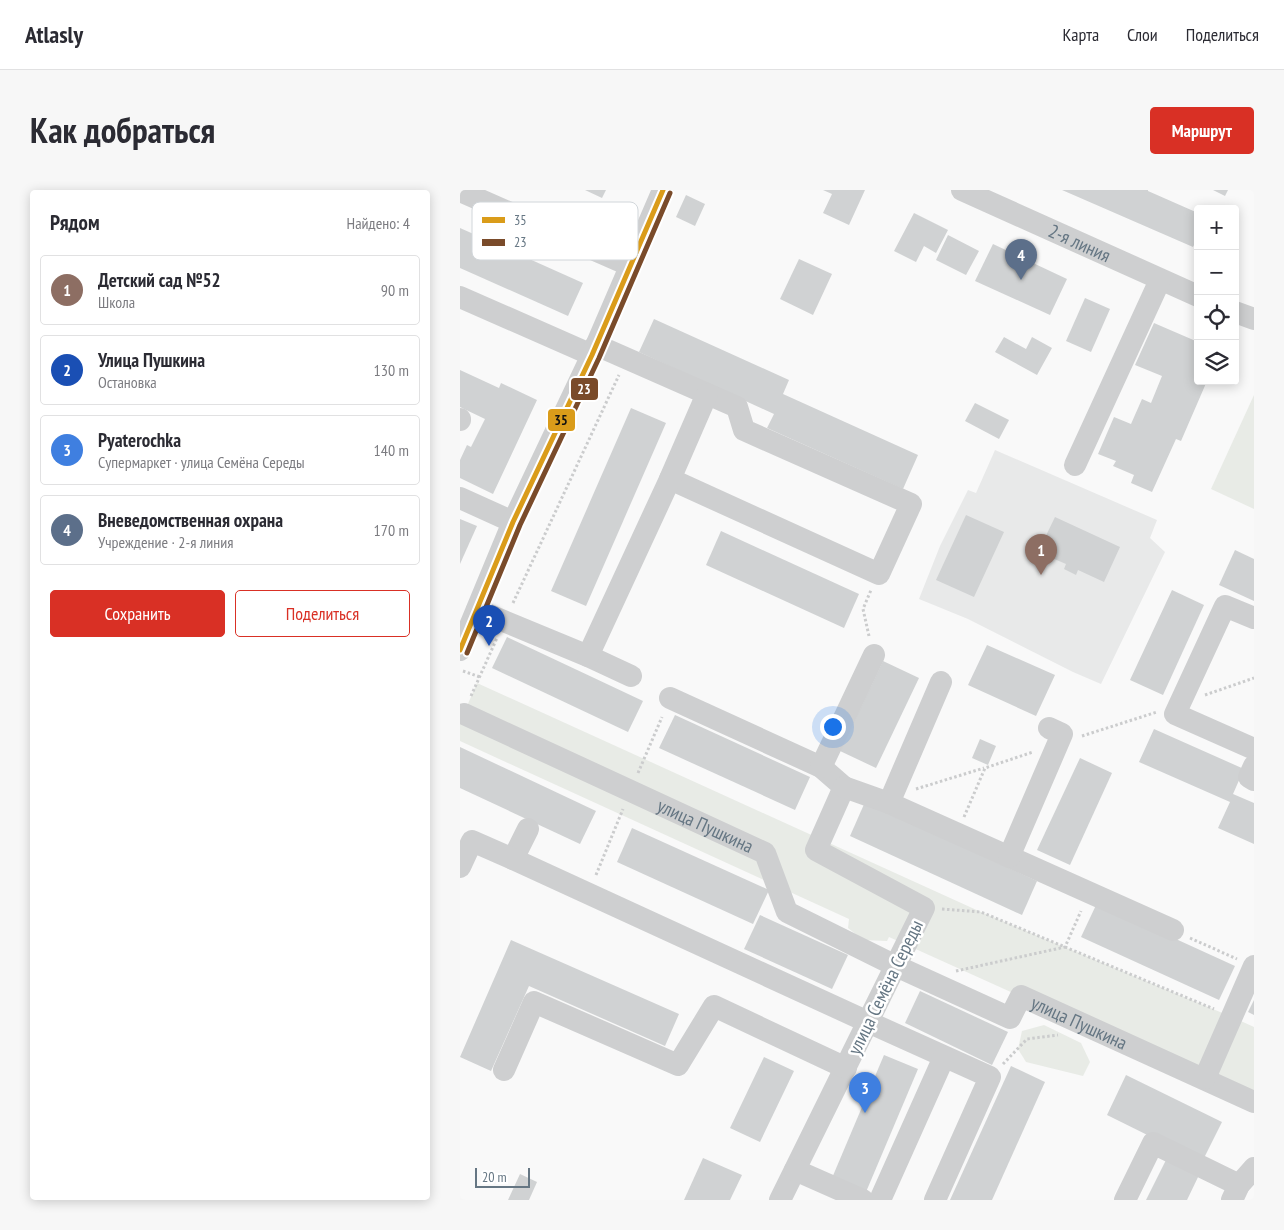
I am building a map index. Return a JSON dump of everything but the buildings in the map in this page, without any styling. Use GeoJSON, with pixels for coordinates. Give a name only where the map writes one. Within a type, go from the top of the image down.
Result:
{"type":"FeatureCollection","features":[{"type":"Feature","properties":{"kind":"street"},"geometry":{"type":"LineString","coordinates":[[638,249],[663,190]]}},
{"type":"Feature","properties":{"kind":"street","name":"2-я линия"},"geometry":{"type":"LineString","coordinates":[[962,190],[1196,295]]}},
{"type":"Feature","properties":{"kind":"street"},"geometry":{"type":"LineString","coordinates":[[460,191],[485,202]]}},
{"type":"Feature","properties":{"kind":"street"},"geometry":{"type":"LineString","coordinates":[[617,260],[631,266]]}},
{"type":"Feature","properties":{"kind":"street"},"geometry":{"type":"LineString","coordinates":[[460,650],[514,522],[634,260]]}},
{"type":"Feature","properties":{"kind":"street"},"geometry":{"type":"LineString","coordinates":[[1075,465],[1160,280]]}},
{"type":"Feature","properties":{"kind":"street"},"geometry":{"type":"LineString","coordinates":[[460,297],[594,350],[626,358],[737,406],[744,430],[911,504],[879,574],[670,479]]}},
{"type":"Feature","properties":{"kind":"street"},"geometry":{"type":"LineString","coordinates":[[1239,314],[1254,320]]}},
{"type":"Feature","properties":{"kind":"street"},"geometry":{"type":"LineString","coordinates":[[588,656],[707,394]]}},
{"type":"Feature","properties":{"kind":"street"},"geometry":{"type":"LineString","coordinates":[[460,498],[514,522]]}},
{"type":"Feature","properties":{"kind":"street"},"geometry":{"type":"LineString","coordinates":[[1254,618],[1225,606],[1175,714],[1254,749]]}},
{"type":"Feature","properties":{"kind":"street"},"geometry":{"type":"LineString","coordinates":[[477,610],[631,676]]}},
{"type":"Feature","properties":{"kind":"street"},"geometry":{"type":"LineString","coordinates":[[821,767],[874,655]]}},
{"type":"Feature","properties":{"kind":"street"},"geometry":{"type":"LineString","coordinates":[[890,800],[941,682]]}},
{"type":"Feature","properties":{"kind":"street"},"geometry":{"type":"LineString","coordinates":[[670,698],[821,767],[844,788],[890,800],[957,834],[1173,930]]}},
{"type":"Feature","properties":{"kind":"street","name":"улица Пушкина"},"geometry":{"type":"LineString","coordinates":[[464,714],[765,853],[787,912],[896,966],[1010,1018],[1021,996],[1205,1078],[1254,1102]]}},
{"type":"Feature","properties":{"kind":"street"},"geometry":{"type":"LineString","coordinates":[[1009,857],[1054,736]]}},
{"type":"Feature","properties":{"kind":"street"},"geometry":{"type":"LineString","coordinates":[[1254,766],[1249,777],[1254,780]]}},
{"type":"Feature","properties":{"kind":"street"},"geometry":{"type":"LineString","coordinates":[[844,788],[816,850],[924,908]]}},
{"type":"Feature","properties":{"kind":"street"},"geometry":{"type":"LineString","coordinates":[[513,859],[528,829]]}},
{"type":"Feature","properties":{"kind":"street"},"geometry":{"type":"LineString","coordinates":[[460,867],[472,841],[513,859],[673,921],[868,1022],[990,1077],[935,1200]]}},
{"type":"Feature","properties":{"kind":"street","name":"улица Семёна Середы"},"geometry":{"type":"LineString","coordinates":[[780,1200],[924,908]]}},
{"type":"Feature","properties":{"kind":"street"},"geometry":{"type":"LineString","coordinates":[[1205,1078],[1232,1017],[1250,964]]}},
{"type":"Feature","properties":{"kind":"street"},"geometry":{"type":"LineString","coordinates":[[504,1070],[534,1002],[678,1065],[714,1006],[846,1068]]}},
{"type":"Feature","properties":{"kind":"street"},"geometry":{"type":"LineString","coordinates":[[880,1200],[944,1057]]}},
{"type":"Feature","properties":{"kind":"street"},"geometry":{"type":"LineString","coordinates":[[1125,1200],[1153,1143],[1236,1193],[1254,1168]]}},
{"type":"Feature","properties":{"kind":"street"},"geometry":{"type":"LineString","coordinates":[[795,1170],[863,1200]]}},
{"type":"Feature","properties":{"kind":"path"},"geometry":{"type":"LineString","coordinates":[[464,714],[626,358]]}},
{"type":"Feature","properties":{"kind":"path"},"geometry":{"type":"LineString","coordinates":[[874,655],[863,609],[879,574]]}},
{"type":"Feature","properties":{"kind":"path"},"geometry":{"type":"LineString","coordinates":[[460,670],[480,676]]}},
{"type":"Feature","properties":{"kind":"path"},"geometry":{"type":"LineString","coordinates":[[890,800],[985,768],[1054,736],[1180,705],[1254,678]]}},
{"type":"Feature","properties":{"kind":"path"},"geometry":{"type":"LineString","coordinates":[[957,834],[985,768]]}},
{"type":"Feature","properties":{"kind":"path"},"geometry":{"type":"LineString","coordinates":[[1065,947],[1090,893]]}},
{"type":"Feature","properties":{"kind":"path"},"geometry":{"type":"LineString","coordinates":[[924,908],[981,912],[1232,1017]]}},
{"type":"Feature","properties":{"kind":"path"},"geometry":{"type":"LineString","coordinates":[[1173,930],[1250,964]]}},
{"type":"Feature","properties":{"kind":"path"},"geometry":{"type":"LineString","coordinates":[[924,979],[1065,947]]}},
{"type":"Feature","properties":{"kind":"path"},"geometry":{"type":"LineString","coordinates":[[990,1077],[1027,1040],[1061,1034]]}},
{"type":"Feature","properties":{"kind":"shaded area"},"geometry":{"type":"Polygon","coordinates":[[[1254,395],[1254,509],[1211,489],[1254,395]]]}},
{"type":"Feature","properties":{"kind":"shaded area"},"geometry":{"type":"Polygon","coordinates":[[[995,450],[1157,520],[1150,538],[1165,552],[1101,684],[1073,672],[968,619],[919,599],[940,546],[968,490],[976,493],[995,450]]]}},
{"type":"Feature","properties":{"kind":"shaded area"},"geometry":{"type":"Polygon","coordinates":[[[477,683],[981,912],[1254,1027],[1254,1102],[889,937],[887,941],[863,940],[848,928],[849,919],[460,741],[460,722],[477,683]]]}},
{"type":"Feature","properties":{"kind":"shaded area"},"geometry":{"type":"Polygon","coordinates":[[[1044,1025],[1081,1043],[1090,1062],[1083,1076],[1026,1062],[1018,1049],[1022,1031],[1044,1025]]]}},
{"type":"Feature","properties":{"kind":"transit line","name":"35"},"geometry":{"type":"LineString","coordinates":[[638,248],[663,190]]}},
{"type":"Feature","properties":{"kind":"transit line","name":"23"},"geometry":{"type":"LineString","coordinates":[[467,653],[520,525],[599,358],[670,193]]}},
{"type":"Feature","properties":{"kind":"transit line","name":"35"},"geometry":{"type":"LineString","coordinates":[[460,650],[513,522],[592,355],[633,260]]}},
{"type":"Feature","properties":{"kind":"place","name":"Вневедомственная охрана"},"geometry":{"type":"Point","coordinates":[1021,280]}},
{"type":"Feature","properties":{"kind":"place","name":"Детский сад №52"},"geometry":{"type":"Point","coordinates":[1041,575]}},
{"type":"Feature","properties":{"kind":"place","name":"Улица Пушкина"},"geometry":{"type":"Point","coordinates":[489,646]}},
{"type":"Feature","properties":{"kind":"place","name":"Pyaterochka"},"geometry":{"type":"Point","coordinates":[865,1113]}}]}
